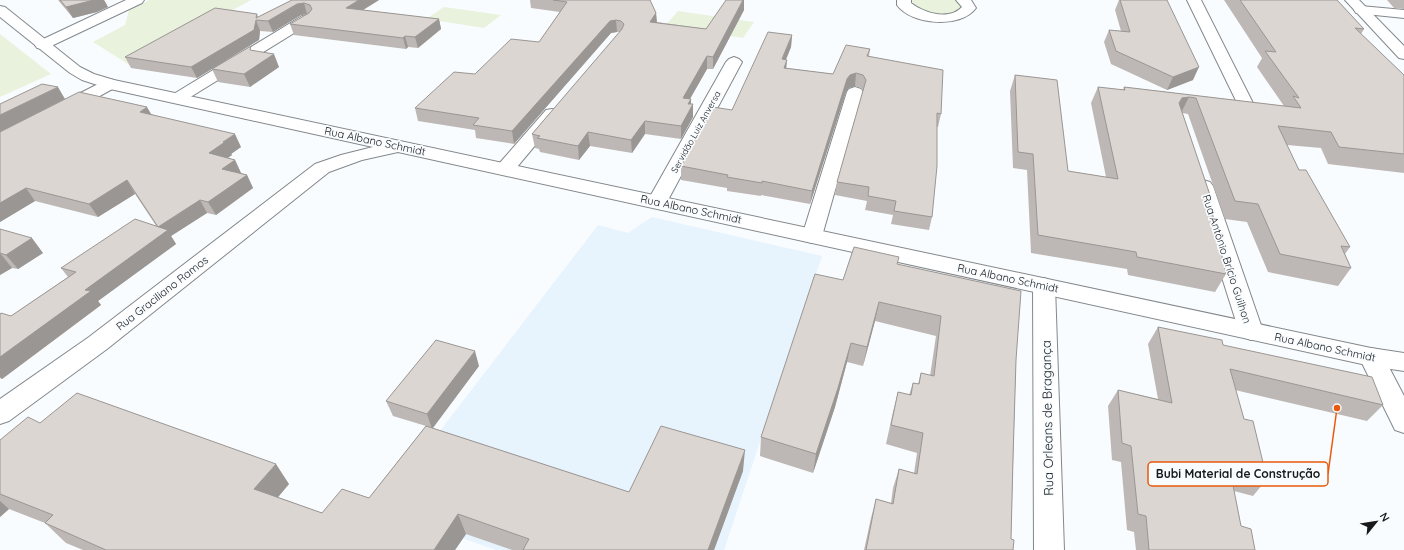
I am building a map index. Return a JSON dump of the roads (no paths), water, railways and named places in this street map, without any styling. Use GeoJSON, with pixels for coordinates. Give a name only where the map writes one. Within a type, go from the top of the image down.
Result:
{"type":"FeatureCollection","features":[{"type":"Feature","properties":{"kind":"street"},"geometry":{"type":"LineString","coordinates":[[42,45],[137,0]]}},
{"type":"Feature","properties":{"kind":"street"},"geometry":{"type":"LineString","coordinates":[[904,0],[904,5],[910,10],[923,15],[940,18],[956,16],[967,12],[970,8],[964,0]]}},
{"type":"Feature","properties":{"kind":"street"},"geometry":{"type":"LineString","coordinates":[[1194,0],[1249,111]]}},
{"type":"Feature","properties":{"kind":"street"},"geometry":{"type":"LineString","coordinates":[[1356,5],[1404,14]]}},
{"type":"Feature","properties":{"kind":"street"},"geometry":{"type":"LineString","coordinates":[[1356,5],[1404,55]]}},
{"type":"Feature","properties":{"kind":"street","name":"Rua Albano Schmidt"},"geometry":{"type":"LineString","coordinates":[[0,10],[75,70],[88,77],[110,84],[1251,332],[1371,357],[1404,362]]}},
{"type":"Feature","properties":{"kind":"street"},"geometry":{"type":"LineString","coordinates":[[178,98],[307,19]]}},
{"type":"Feature","properties":{"kind":"street","name":"Servidão Luiz Anversa"},"geometry":{"type":"LineString","coordinates":[[657,202],[734,62]]}},
{"type":"Feature","properties":{"kind":"street"},"geometry":{"type":"LineString","coordinates":[[48,116],[110,84]]}},
{"type":"Feature","properties":{"kind":"street"},"geometry":{"type":"LineString","coordinates":[[812,236],[855,92]]}},
{"type":"Feature","properties":{"kind":"street"},"geometry":{"type":"LineString","coordinates":[[506,169],[561,103]]}},
{"type":"Feature","properties":{"kind":"street","name":"Rua Graciliano Ramos"},"geometry":{"type":"LineString","coordinates":[[319,129],[330,140],[331,154],[322,168]]}},
{"type":"Feature","properties":{"kind":"street","name":"Rua Graciliano Ramos"},"geometry":{"type":"LineString","coordinates":[[0,413],[98,343],[322,168],[346,158],[370,151],[404,147]]}},
{"type":"Feature","properties":{"kind":"street","name":"Rua Antônio Brício Guilhon"},"geometry":{"type":"LineString","coordinates":[[1198,172],[1251,332]]}},
{"type":"Feature","properties":{"kind":"street","name":"Rua Orleans de Bragança"},"geometry":{"type":"LineString","coordinates":[[1044,286],[1049,550]]}},
{"type":"Feature","properties":{"kind":"street"},"geometry":{"type":"LineString","coordinates":[[1371,357],[1404,422]]}},
{"type":"Feature","properties":{"kind":"place","name":"Bubi Material de Construção"},"geometry":{"type":"Point","coordinates":[1337,408]}}]}
